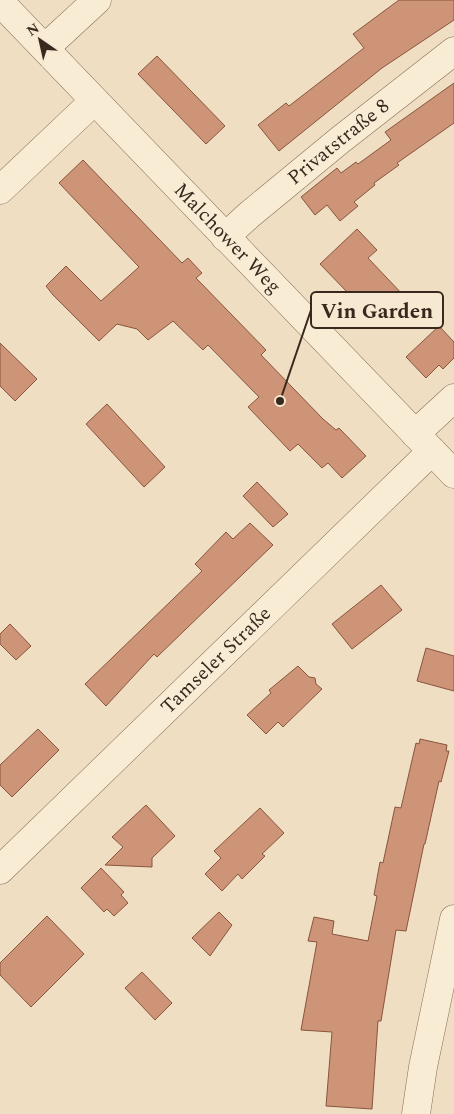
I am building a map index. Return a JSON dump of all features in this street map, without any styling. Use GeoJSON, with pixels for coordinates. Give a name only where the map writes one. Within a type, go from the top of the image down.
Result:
{"type":"FeatureCollection","features":[{"type":"Feature","properties":{"kind":"street"},"geometry":{"type":"LineString","coordinates":[[45,48],[97,0]]}},
{"type":"Feature","properties":{"kind":"street","name":"Malchower Weg"},"geometry":{"type":"LineString","coordinates":[[0,2],[454,474]]}},
{"type":"Feature","properties":{"kind":"street","name":"Privatstraße 8"},"geometry":{"type":"LineString","coordinates":[[225,237],[248,215],[340,140],[454,51]]}},
{"type":"Feature","properties":{"kind":"street"},"geometry":{"type":"LineString","coordinates":[[0,190],[94,101]]}},
{"type":"Feature","properties":{"kind":"street","name":"Tamseler Straße"},"geometry":{"type":"LineString","coordinates":[[0,870],[423,442],[454,398]]}},
{"type":"Feature","properties":{"kind":"street"},"geometry":{"type":"LineString","coordinates":[[416,1114],[423,1066],[454,919]]}},
{"type":"Feature","properties":{"kind":"building"},"geometry":{"type":"Polygon","coordinates":[[[399,0],[454,0],[454,20],[382,68],[279,151],[258,125],[286,103],[289,106],[364,48],[353,34],[399,0]]]}},
{"type":"Feature","properties":{"kind":"building"},"geometry":{"type":"Polygon","coordinates":[[[157,56],[225,126],[206,144],[138,74],[157,56]]]}},
{"type":"Feature","properties":{"kind":"building"},"geometry":{"type":"Polygon","coordinates":[[[454,83],[454,123],[397,163],[399,165],[374,183],[375,185],[354,202],[358,206],[340,221],[327,205],[315,215],[301,197],[337,168],[341,173],[356,162],[358,164],[391,140],[385,132],[454,83]]]}},
{"type":"Feature","properties":{"kind":"building"},"geometry":{"type":"Polygon","coordinates":[[[83,160],[182,263],[188,258],[202,273],[196,278],[266,350],[261,355],[323,419],[336,430],[339,428],[366,456],[342,478],[328,463],[322,468],[298,444],[290,451],[248,407],[259,397],[208,345],[203,350],[173,321],[148,340],[137,329],[117,324],[99,341],[53,295],[46,286],[66,266],[101,301],[139,267],[59,183],[83,160]]]}},
{"type":"Feature","properties":{"kind":"building"},"geometry":{"type":"Polygon","coordinates":[[[357,229],[377,250],[368,258],[404,296],[377,323],[320,264],[357,229]]]}},
{"type":"Feature","properties":{"kind":"building"},"geometry":{"type":"Polygon","coordinates":[[[439,326],[454,342],[454,358],[443,369],[439,365],[426,378],[406,357],[439,326]]]}},
{"type":"Feature","properties":{"kind":"building"},"geometry":{"type":"Polygon","coordinates":[[[0,343],[37,379],[15,401],[0,386],[0,343]]]}},
{"type":"Feature","properties":{"kind":"building"},"geometry":{"type":"Polygon","coordinates":[[[107,404],[165,467],[144,487],[86,424],[107,404]]]}},
{"type":"Feature","properties":{"kind":"building"},"geometry":{"type":"Polygon","coordinates":[[[257,482],[288,514],[273,527],[243,496],[257,482]]]}},
{"type":"Feature","properties":{"kind":"building"},"geometry":{"type":"Polygon","coordinates":[[[250,523],[273,545],[157,657],[154,654],[106,706],[85,684],[202,571],[195,564],[226,532],[233,539],[250,523]]]}},
{"type":"Feature","properties":{"kind":"building"},"geometry":{"type":"Polygon","coordinates":[[[381,585],[402,610],[352,649],[332,624],[381,585]]]}},
{"type":"Feature","properties":{"kind":"building"},"geometry":{"type":"Polygon","coordinates":[[[10,624],[31,646],[16,660],[0,644],[0,634],[10,624]]]}},
{"type":"Feature","properties":{"kind":"building"},"geometry":{"type":"Polygon","coordinates":[[[426,648],[454,656],[454,691],[417,681],[426,648]]]}},
{"type":"Feature","properties":{"kind":"building"},"geometry":{"type":"Polygon","coordinates":[[[298,666],[309,677],[315,678],[316,684],[322,689],[283,727],[278,722],[266,734],[247,715],[271,693],[269,690],[298,666]]]}},
{"type":"Feature","properties":{"kind":"building"},"geometry":{"type":"Polygon","coordinates":[[[38,729],[59,750],[12,797],[0,785],[0,765],[38,729]]]}},
{"type":"Feature","properties":{"kind":"building"},"geometry":{"type":"Polygon","coordinates":[[[420,739],[447,745],[446,751],[449,751],[441,782],[439,781],[406,931],[396,930],[381,1021],[378,1021],[372,1109],[326,1106],[332,1032],[301,1030],[317,942],[308,941],[314,917],[334,921],[332,934],[368,941],[377,896],[374,895],[380,862],[383,863],[395,807],[401,808],[416,743],[419,744],[420,739]]]}},
{"type":"Feature","properties":{"kind":"building"},"geometry":{"type":"Polygon","coordinates":[[[146,805],[175,836],[152,858],[152,867],[105,865],[123,847],[112,837],[146,805]]]}},
{"type":"Feature","properties":{"kind":"building"},"geometry":{"type":"Polygon","coordinates":[[[260,808],[284,833],[262,854],[265,856],[242,879],[238,874],[222,891],[205,874],[221,858],[214,851],[260,808]]]}},
{"type":"Feature","properties":{"kind":"building"},"geometry":{"type":"Polygon","coordinates":[[[101,868],[124,892],[121,895],[128,903],[114,916],[107,909],[104,912],[81,888],[101,868]]]}},
{"type":"Feature","properties":{"kind":"building"},"geometry":{"type":"Polygon","coordinates":[[[219,912],[232,925],[210,956],[192,938],[219,912]]]}},
{"type":"Feature","properties":{"kind":"building"},"geometry":{"type":"Polygon","coordinates":[[[47,916],[84,954],[31,1007],[0,975],[0,963],[47,916]]]}},
{"type":"Feature","properties":{"kind":"building"},"geometry":{"type":"Polygon","coordinates":[[[142,972],[172,1003],[155,1020],[125,988],[142,972]]]}},
{"type":"Feature","properties":{"kind":"place","name":"Vin Garden"},"geometry":{"type":"Point","coordinates":[280,401]}}]}
